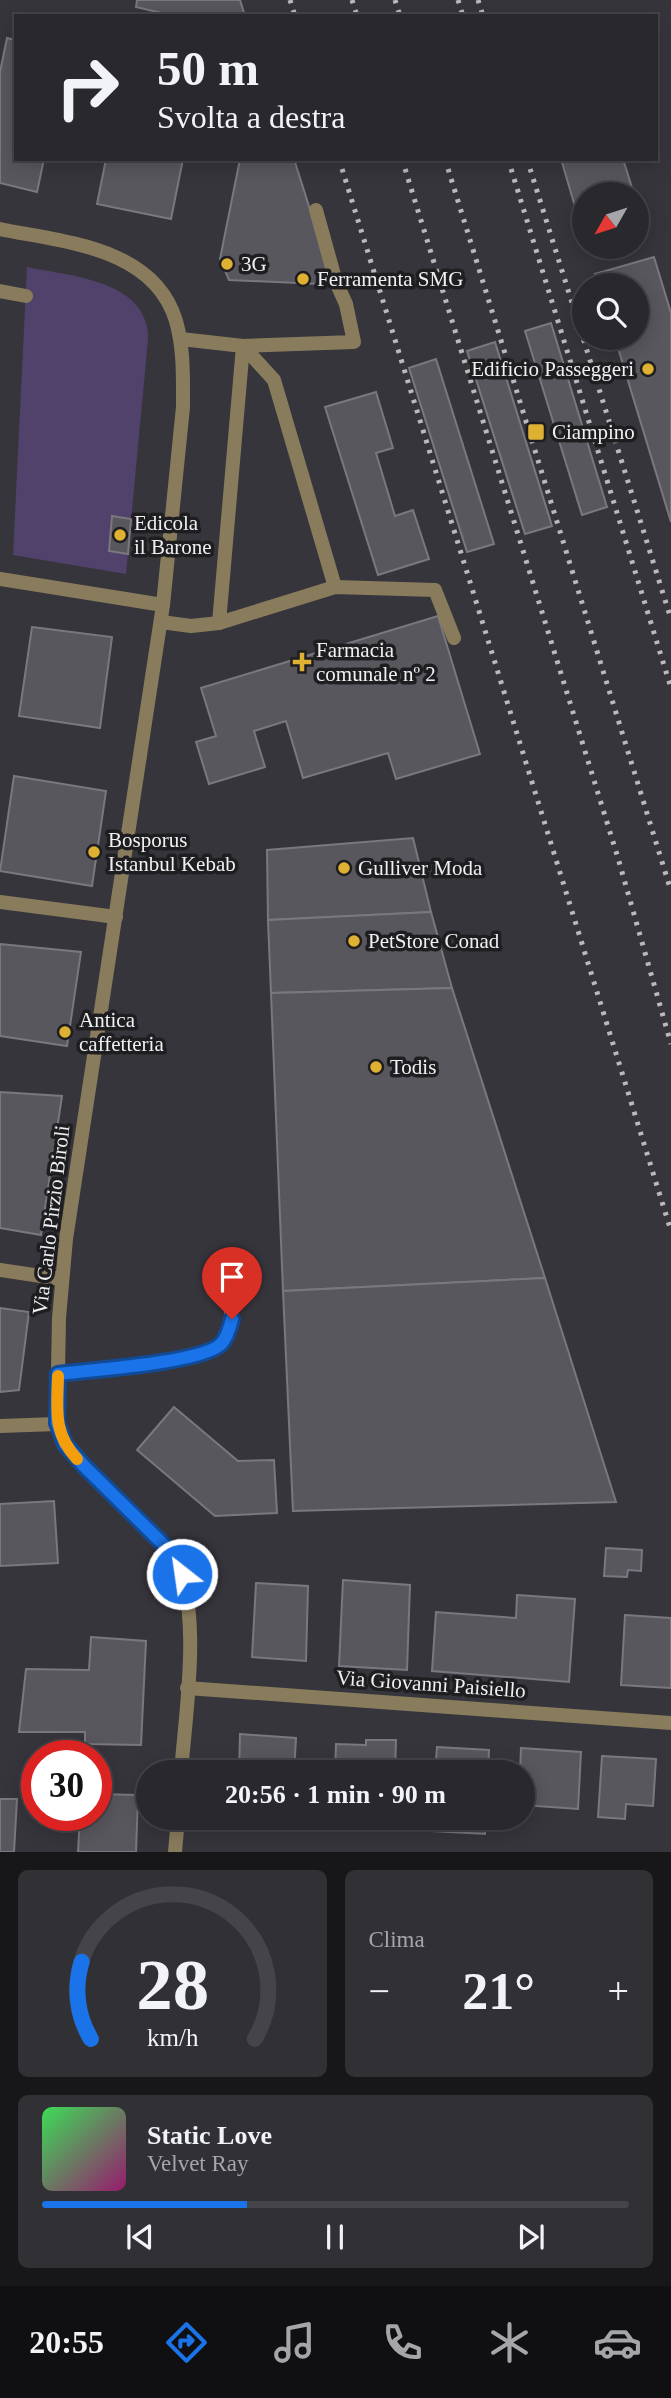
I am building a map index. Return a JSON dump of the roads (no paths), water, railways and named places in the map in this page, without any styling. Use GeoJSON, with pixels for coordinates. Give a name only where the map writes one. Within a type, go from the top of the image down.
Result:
{"type":"FeatureCollection","features":[{"type":"Feature","properties":{"kind":"street"},"geometry":{"type":"LineString","coordinates":[[181,339],[243,345],[354,342],[346,304],[336,282],[316,210]]}},
{"type":"Feature","properties":{"kind":"street","name":"Via Carlo Pirzio Biroli"},"geometry":{"type":"LineString","coordinates":[[0,229],[82,246],[132,264],[146,274],[165,297],[176,319],[181,339],[183,407],[161,622],[61,1279],[57,1423],[65,1444],[74,1455],[173,1556],[185,1583],[189,1603],[190,1639],[182,1760]]}},
{"type":"Feature","properties":{"kind":"street"},"geometry":{"type":"LineString","coordinates":[[0,291],[26,296]]}},
{"type":"Feature","properties":{"kind":"street"},"geometry":{"type":"LineString","coordinates":[[243,345],[274,380],[335,587]]}},
{"type":"Feature","properties":{"kind":"street"},"geometry":{"type":"LineString","coordinates":[[219,623],[243,345]]}},
{"type":"Feature","properties":{"kind":"street"},"geometry":{"type":"LineString","coordinates":[[0,579],[163,605]]}},
{"type":"Feature","properties":{"kind":"street"},"geometry":{"type":"LineString","coordinates":[[161,622],[191,626],[219,623],[335,587],[435,590],[454,638]]}},
{"type":"Feature","properties":{"kind":"street"},"geometry":{"type":"LineString","coordinates":[[0,902],[116,917]]}},
{"type":"Feature","properties":{"kind":"street"},"geometry":{"type":"LineString","coordinates":[[0,1270],[61,1279]]}},
{"type":"Feature","properties":{"kind":"street"},"geometry":{"type":"LineString","coordinates":[[58,1374],[205,1353],[220,1345],[226,1336],[232,1319],[231,1303]]}},
{"type":"Feature","properties":{"kind":"street"},"geometry":{"type":"LineString","coordinates":[[0,1426],[57,1423]]}},
{"type":"Feature","properties":{"kind":"street","name":"Via Giovanni Paisiello"},"geometry":{"type":"LineString","coordinates":[[187,1688],[671,1723]]}},
{"type":"Feature","properties":{"kind":"street"},"geometry":{"type":"LineString","coordinates":[[175,1852],[177,1830]]}},
{"type":"Feature","properties":{"kind":"railway"},"geometry":{"type":"LineString","coordinates":[[290,0],[294,14]]}},
{"type":"Feature","properties":{"kind":"railway"},"geometry":{"type":"LineString","coordinates":[[352,0],[356,14]]}},
{"type":"Feature","properties":{"kind":"railway"},"geometry":{"type":"LineString","coordinates":[[395,0],[399,14]]}},
{"type":"Feature","properties":{"kind":"railway"},"geometry":{"type":"LineString","coordinates":[[458,0],[462,14]]}},
{"type":"Feature","properties":{"kind":"railway"},"geometry":{"type":"LineString","coordinates":[[478,0],[482,14]]}},
{"type":"Feature","properties":{"kind":"railway"},"geometry":{"type":"LineString","coordinates":[[340,161],[671,1231]]}},
{"type":"Feature","properties":{"kind":"railway"},"geometry":{"type":"LineString","coordinates":[[403,161],[618,858],[671,1044]]}},
{"type":"Feature","properties":{"kind":"railway"},"geometry":{"type":"LineString","coordinates":[[446,161],[671,891]]}},
{"type":"Feature","properties":{"kind":"railway"},"geometry":{"type":"LineString","coordinates":[[509,161],[671,688]]}},
{"type":"Feature","properties":{"kind":"railway"},"geometry":{"type":"LineString","coordinates":[[528,161],[671,619]]}},
{"type":"Feature","properties":{"kind":"place","name":"3G"},"geometry":{"type":"Point","coordinates":[227,264]}},
{"type":"Feature","properties":{"kind":"place","name":"Ferramenta SMG"},"geometry":{"type":"Point","coordinates":[303,279]}},
{"type":"Feature","properties":{"kind":"place","name":"Edificio Passeggeri"},"geometry":{"type":"Point","coordinates":[648,369]}},
{"type":"Feature","properties":{"kind":"place","name":"Ciampino"},"geometry":{"type":"Point","coordinates":[536,432]}},
{"type":"Feature","properties":{"kind":"place","name":"Edicola il Barone"},"geometry":{"type":"Point","coordinates":[120,535]}},
{"type":"Feature","properties":{"kind":"place","name":"Farmacia comunale nº 2"},"geometry":{"type":"Point","coordinates":[302,662]}},
{"type":"Feature","properties":{"kind":"place","name":"Bosporus Istanbul Kebab"},"geometry":{"type":"Point","coordinates":[94,852]}},
{"type":"Feature","properties":{"kind":"place","name":"Gulliver Moda"},"geometry":{"type":"Point","coordinates":[344,868]}},
{"type":"Feature","properties":{"kind":"place","name":"PetStore Conad"},"geometry":{"type":"Point","coordinates":[354,941]}},
{"type":"Feature","properties":{"kind":"place","name":"Antica caffetteria"},"geometry":{"type":"Point","coordinates":[65,1032]}},
{"type":"Feature","properties":{"kind":"place","name":"Todis"},"geometry":{"type":"Point","coordinates":[376,1067]}}]}
